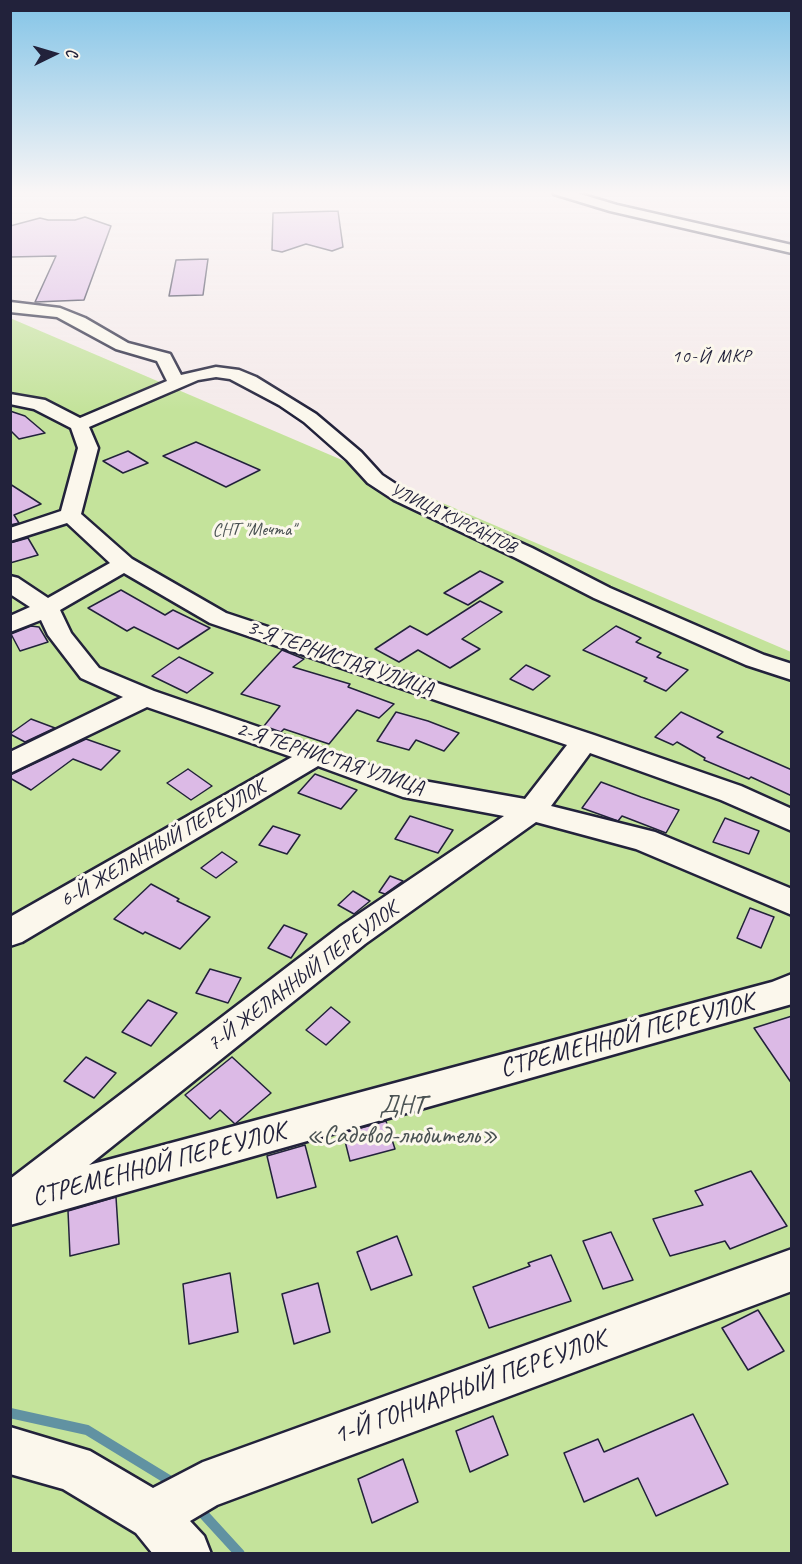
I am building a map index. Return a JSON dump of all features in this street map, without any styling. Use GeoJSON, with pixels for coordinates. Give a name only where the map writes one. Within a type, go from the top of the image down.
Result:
{"type":"FeatureCollection","features":[{"type":"Feature","properties":{"kind":"street"},"geometry":{"type":"LineString","coordinates":[[10,307],[60,313],[79,321],[122,346],[164,358],[177,383]]}},
{"type":"Feature","properties":{"kind":"street","name":"УЛИЦА КУРСАНТОВ"},"geometry":{"type":"LineString","coordinates":[[79,425],[194,375],[216,372],[233,374],[285,400],[310,418],[354,456],[375,479],[401,496],[524,553],[602,593],[755,660],[792,672]]}},
{"type":"Feature","properties":{"kind":"street"},"geometry":{"type":"LineString","coordinates":[[10,399],[39,404],[79,425],[88,448],[70,515],[10,535]]}},
{"type":"Feature","properties":{"kind":"street","name":"3-Я ТЕРНИСТАЯ УЛИЦА"},"geometry":{"type":"LineString","coordinates":[[70,515],[124,564],[218,618],[584,741],[730,793],[792,821]]}},
{"type":"Feature","properties":{"kind":"street"},"geometry":{"type":"LineString","coordinates":[[10,625],[47,608],[124,564]]}},
{"type":"Feature","properties":{"kind":"street"},"geometry":{"type":"LineString","coordinates":[[10,583],[47,608]]}},
{"type":"Feature","properties":{"kind":"street","name":"2-Я ТЕРНИСТАЯ УЛИЦА"},"geometry":{"type":"LineString","coordinates":[[47,608],[60,635],[90,673],[146,697],[403,787],[532,811],[644,840],[792,903]]}},
{"type":"Feature","properties":{"kind":"street"},"geometry":{"type":"LineString","coordinates":[[10,764],[146,697]]}},
{"type":"Feature","properties":{"kind":"street","name":"7-Й ЖЕЛАННЫЙ ПЕРЕУЛОК"},"geometry":{"type":"LineString","coordinates":[[10,1205],[353,935],[532,811],[584,741]]}},
{"type":"Feature","properties":{"kind":"street","name":"6-Й ЖЕЛАННЫЙ ПЕРЕУЛОК"},"geometry":{"type":"LineString","coordinates":[[10,933],[316,755]]}},
{"type":"Feature","properties":{"kind":"street","name":"СТРЕМЕННОЙ ПЕРЕУЛОК"},"geometry":{"type":"LineString","coordinates":[[10,1205],[780,994],[792,988]]}},
{"type":"Feature","properties":{"kind":"street","name":"1-Й ГОНЧАРНЫЙ ПЕРЕУЛОК"},"geometry":{"type":"LineString","coordinates":[[153,1516],[203,1486],[792,1270]]}},
{"type":"Feature","properties":{"kind":"street"},"geometry":{"type":"LineString","coordinates":[[10,1450],[73,1468],[153,1516],[186,1554]]}},
{"type":"Feature","properties":{"kind":"green space","name":"ДНТ «Садовод-любитель»"},"geometry":{"type":"Polygon","coordinates":[[[10,318],[791,652],[791,1553],[11,1553],[10,318]]]}},
{"type":"Feature","properties":{"kind":"building"},"geometry":{"type":"Polygon","coordinates":[[[52,264],[97,264],[84,300],[35,302],[52,264]]]}},
{"type":"Feature","properties":{"kind":"building"},"geometry":{"type":"Polygon","coordinates":[[[175,264],[207,264],[203,295],[169,296],[175,264]]]}},
{"type":"Feature","properties":{"kind":"building"},"geometry":{"type":"Polygon","coordinates":[[[10,411],[25,416],[45,433],[19,439],[10,430],[10,411]]]}},
{"type":"Feature","properties":{"kind":"building"},"geometry":{"type":"Polygon","coordinates":[[[196,442],[260,470],[226,487],[163,456],[196,442]]]}},
{"type":"Feature","properties":{"kind":"building"},"geometry":{"type":"Polygon","coordinates":[[[128,451],[148,463],[123,473],[103,461],[128,451]]]}},
{"type":"Feature","properties":{"kind":"building"},"geometry":{"type":"Polygon","coordinates":[[[10,484],[41,504],[14,515],[19,523],[10,525],[10,484]]]}},
{"type":"Feature","properties":{"kind":"building"},"geometry":{"type":"Polygon","coordinates":[[[28,538],[38,555],[10,563],[10,543],[28,538]]]}},
{"type":"Feature","properties":{"kind":"building"},"geometry":{"type":"Polygon","coordinates":[[[480,571],[503,582],[468,605],[444,593],[480,571]]]}},
{"type":"Feature","properties":{"kind":"building"},"geometry":{"type":"Polygon","coordinates":[[[121,590],[165,615],[173,610],[210,628],[178,649],[134,627],[127,631],[88,608],[121,590]]]}},
{"type":"Feature","properties":{"kind":"building"},"geometry":{"type":"Polygon","coordinates":[[[480,601],[502,612],[462,639],[480,649],[450,668],[418,650],[399,662],[375,649],[410,626],[427,635],[480,601]]]}},
{"type":"Feature","properties":{"kind":"building"},"geometry":{"type":"Polygon","coordinates":[[[31,626],[39,627],[48,642],[20,651],[11,634],[31,626]]]}},
{"type":"Feature","properties":{"kind":"building"},"geometry":{"type":"Polygon","coordinates":[[[616,626],[641,638],[636,642],[661,653],[657,657],[688,670],[666,691],[644,681],[647,678],[583,650],[616,626]]]}},
{"type":"Feature","properties":{"kind":"building"},"geometry":{"type":"Polygon","coordinates":[[[282,650],[304,659],[293,667],[350,684],[348,687],[394,704],[379,718],[357,710],[329,744],[284,729],[281,732],[264,726],[280,706],[241,694],[282,650]]]}},
{"type":"Feature","properties":{"kind":"building"},"geometry":{"type":"Polygon","coordinates":[[[179,657],[213,673],[187,693],[152,676],[179,657]]]}},
{"type":"Feature","properties":{"kind":"building"},"geometry":{"type":"Polygon","coordinates":[[[526,665],[550,676],[533,690],[510,679],[526,665]]]}},
{"type":"Feature","properties":{"kind":"building"},"geometry":{"type":"Polygon","coordinates":[[[396,712],[459,733],[444,751],[416,740],[409,750],[377,741],[396,712]]]}},
{"type":"Feature","properties":{"kind":"building"},"geometry":{"type":"Polygon","coordinates":[[[681,712],[723,732],[717,737],[792,770],[792,796],[751,777],[749,779],[704,760],[705,758],[677,742],[673,745],[655,737],[681,712]]]}},
{"type":"Feature","properties":{"kind":"building"},"geometry":{"type":"Polygon","coordinates":[[[31,719],[55,728],[25,742],[10,734],[31,719]]]}},
{"type":"Feature","properties":{"kind":"building"},"geometry":{"type":"Polygon","coordinates":[[[86,739],[120,751],[101,770],[73,759],[31,790],[10,778],[10,775],[86,739]]]}},
{"type":"Feature","properties":{"kind":"building"},"geometry":{"type":"Polygon","coordinates":[[[188,769],[212,786],[191,800],[167,783],[188,769]]]}},
{"type":"Feature","properties":{"kind":"building"},"geometry":{"type":"Polygon","coordinates":[[[315,774],[357,790],[341,809],[298,793],[315,774]]]}},
{"type":"Feature","properties":{"kind":"building"},"geometry":{"type":"Polygon","coordinates":[[[601,782],[679,810],[666,833],[622,816],[618,821],[582,808],[601,782]]]}},
{"type":"Feature","properties":{"kind":"building"},"geometry":{"type":"Polygon","coordinates":[[[410,816],[453,830],[438,853],[395,839],[410,816]]]}},
{"type":"Feature","properties":{"kind":"building"},"geometry":{"type":"Polygon","coordinates":[[[725,818],[759,831],[749,854],[713,842],[725,818]]]}},
{"type":"Feature","properties":{"kind":"building"},"geometry":{"type":"Polygon","coordinates":[[[273,826],[300,835],[287,854],[259,845],[273,826]]]}},
{"type":"Feature","properties":{"kind":"building"},"geometry":{"type":"Polygon","coordinates":[[[222,852],[237,862],[216,878],[201,868],[222,852]]]}},
{"type":"Feature","properties":{"kind":"building"},"geometry":{"type":"Polygon","coordinates":[[[390,876],[403,881],[385,894],[379,892],[390,876]]]}},
{"type":"Feature","properties":{"kind":"building"},"geometry":{"type":"Polygon","coordinates":[[[151,884],[179,899],[177,901],[210,917],[180,949],[114,919],[151,884]]]}},
{"type":"Feature","properties":{"kind":"building"},"geometry":{"type":"Polygon","coordinates":[[[353,891],[370,901],[354,914],[338,905],[353,891]]]}},
{"type":"Feature","properties":{"kind":"building"},"geometry":{"type":"Polygon","coordinates":[[[750,908],[774,917],[761,948],[737,938],[750,908]]]}},
{"type":"Feature","properties":{"kind":"building"},"geometry":{"type":"Polygon","coordinates":[[[284,925],[307,934],[291,958],[268,948],[284,925]]]}},
{"type":"Feature","properties":{"kind":"building"},"geometry":{"type":"Polygon","coordinates":[[[210,969],[241,978],[228,1003],[196,993],[210,969]]]}},
{"type":"Feature","properties":{"kind":"building"},"geometry":{"type":"Polygon","coordinates":[[[148,1000],[177,1013],[151,1046],[122,1032],[148,1000]]]}},
{"type":"Feature","properties":{"kind":"building"},"geometry":{"type":"Polygon","coordinates":[[[331,1007],[350,1022],[326,1045],[306,1030],[331,1007]]]}},
{"type":"Feature","properties":{"kind":"building"},"geometry":{"type":"Polygon","coordinates":[[[792,1016],[792,1084],[754,1028],[792,1016]]]}},
{"type":"Feature","properties":{"kind":"building"},"geometry":{"type":"Polygon","coordinates":[[[86,1057],[116,1073],[94,1098],[64,1081],[86,1057]]]}},
{"type":"Feature","properties":{"kind":"building"},"geometry":{"type":"Polygon","coordinates":[[[232,1057],[271,1093],[235,1124],[220,1110],[210,1119],[185,1095],[232,1057]]]}},
{"type":"Feature","properties":{"kind":"building"},"geometry":{"type":"Polygon","coordinates":[[[386,1121],[395,1149],[350,1161],[343,1133],[386,1121]]]}},
{"type":"Feature","properties":{"kind":"building"},"geometry":{"type":"Polygon","coordinates":[[[305,1145],[316,1187],[277,1198],[267,1156],[305,1145]]]}},
{"type":"Feature","properties":{"kind":"building"},"geometry":{"type":"Polygon","coordinates":[[[751,1171],[787,1226],[730,1249],[725,1241],[670,1256],[653,1219],[703,1205],[695,1191],[751,1171]]]}},
{"type":"Feature","properties":{"kind":"building"},"geometry":{"type":"Polygon","coordinates":[[[116,1197],[119,1244],[70,1256],[68,1211],[116,1197]]]}},
{"type":"Feature","properties":{"kind":"building"},"geometry":{"type":"Polygon","coordinates":[[[611,1232],[633,1280],[603,1289],[583,1241],[611,1232]]]}},
{"type":"Feature","properties":{"kind":"building"},"geometry":{"type":"Polygon","coordinates":[[[397,1236],[412,1275],[371,1290],[357,1252],[397,1236]]]}},
{"type":"Feature","properties":{"kind":"building"},"geometry":{"type":"Polygon","coordinates":[[[551,1255],[571,1301],[489,1328],[473,1287],[530,1266],[528,1263],[551,1255]]]}},
{"type":"Feature","properties":{"kind":"building"},"geometry":{"type":"Polygon","coordinates":[[[230,1273],[238,1332],[189,1344],[183,1284],[230,1273]]]}},
{"type":"Feature","properties":{"kind":"building"},"geometry":{"type":"Polygon","coordinates":[[[318,1283],[330,1332],[294,1344],[282,1294],[318,1283]]]}},
{"type":"Feature","properties":{"kind":"building"},"geometry":{"type":"Polygon","coordinates":[[[758,1310],[784,1351],[748,1370],[722,1328],[758,1310]]]}},
{"type":"Feature","properties":{"kind":"building"},"geometry":{"type":"Polygon","coordinates":[[[693,1414],[728,1484],[656,1516],[638,1478],[584,1502],[564,1453],[598,1439],[604,1452],[693,1414]]]}},
{"type":"Feature","properties":{"kind":"building"},"geometry":{"type":"Polygon","coordinates":[[[493,1416],[508,1455],[470,1472],[456,1431],[493,1416]]]}},
{"type":"Feature","properties":{"kind":"building"},"geometry":{"type":"Polygon","coordinates":[[[403,1459],[418,1502],[372,1523],[358,1479],[403,1459]]]}},
{"type":"Feature","properties":{"kind":"waterway"},"geometry":{"type":"LineString","coordinates":[[10,1413],[87,1430],[177,1485]]}},
{"type":"Feature","properties":{"kind":"waterway"},"geometry":{"type":"LineString","coordinates":[[197,1507],[240,1554]]}},
{"type":"Feature","properties":{"kind":"district","name":"10-Й МКР"},"geometry":{"type":"Point","coordinates":[712,357]}},
{"type":"Feature","properties":{"kind":"park label","name":"СНТ \"Мечта\""},"geometry":{"type":"Point","coordinates":[254,530]}}]}
